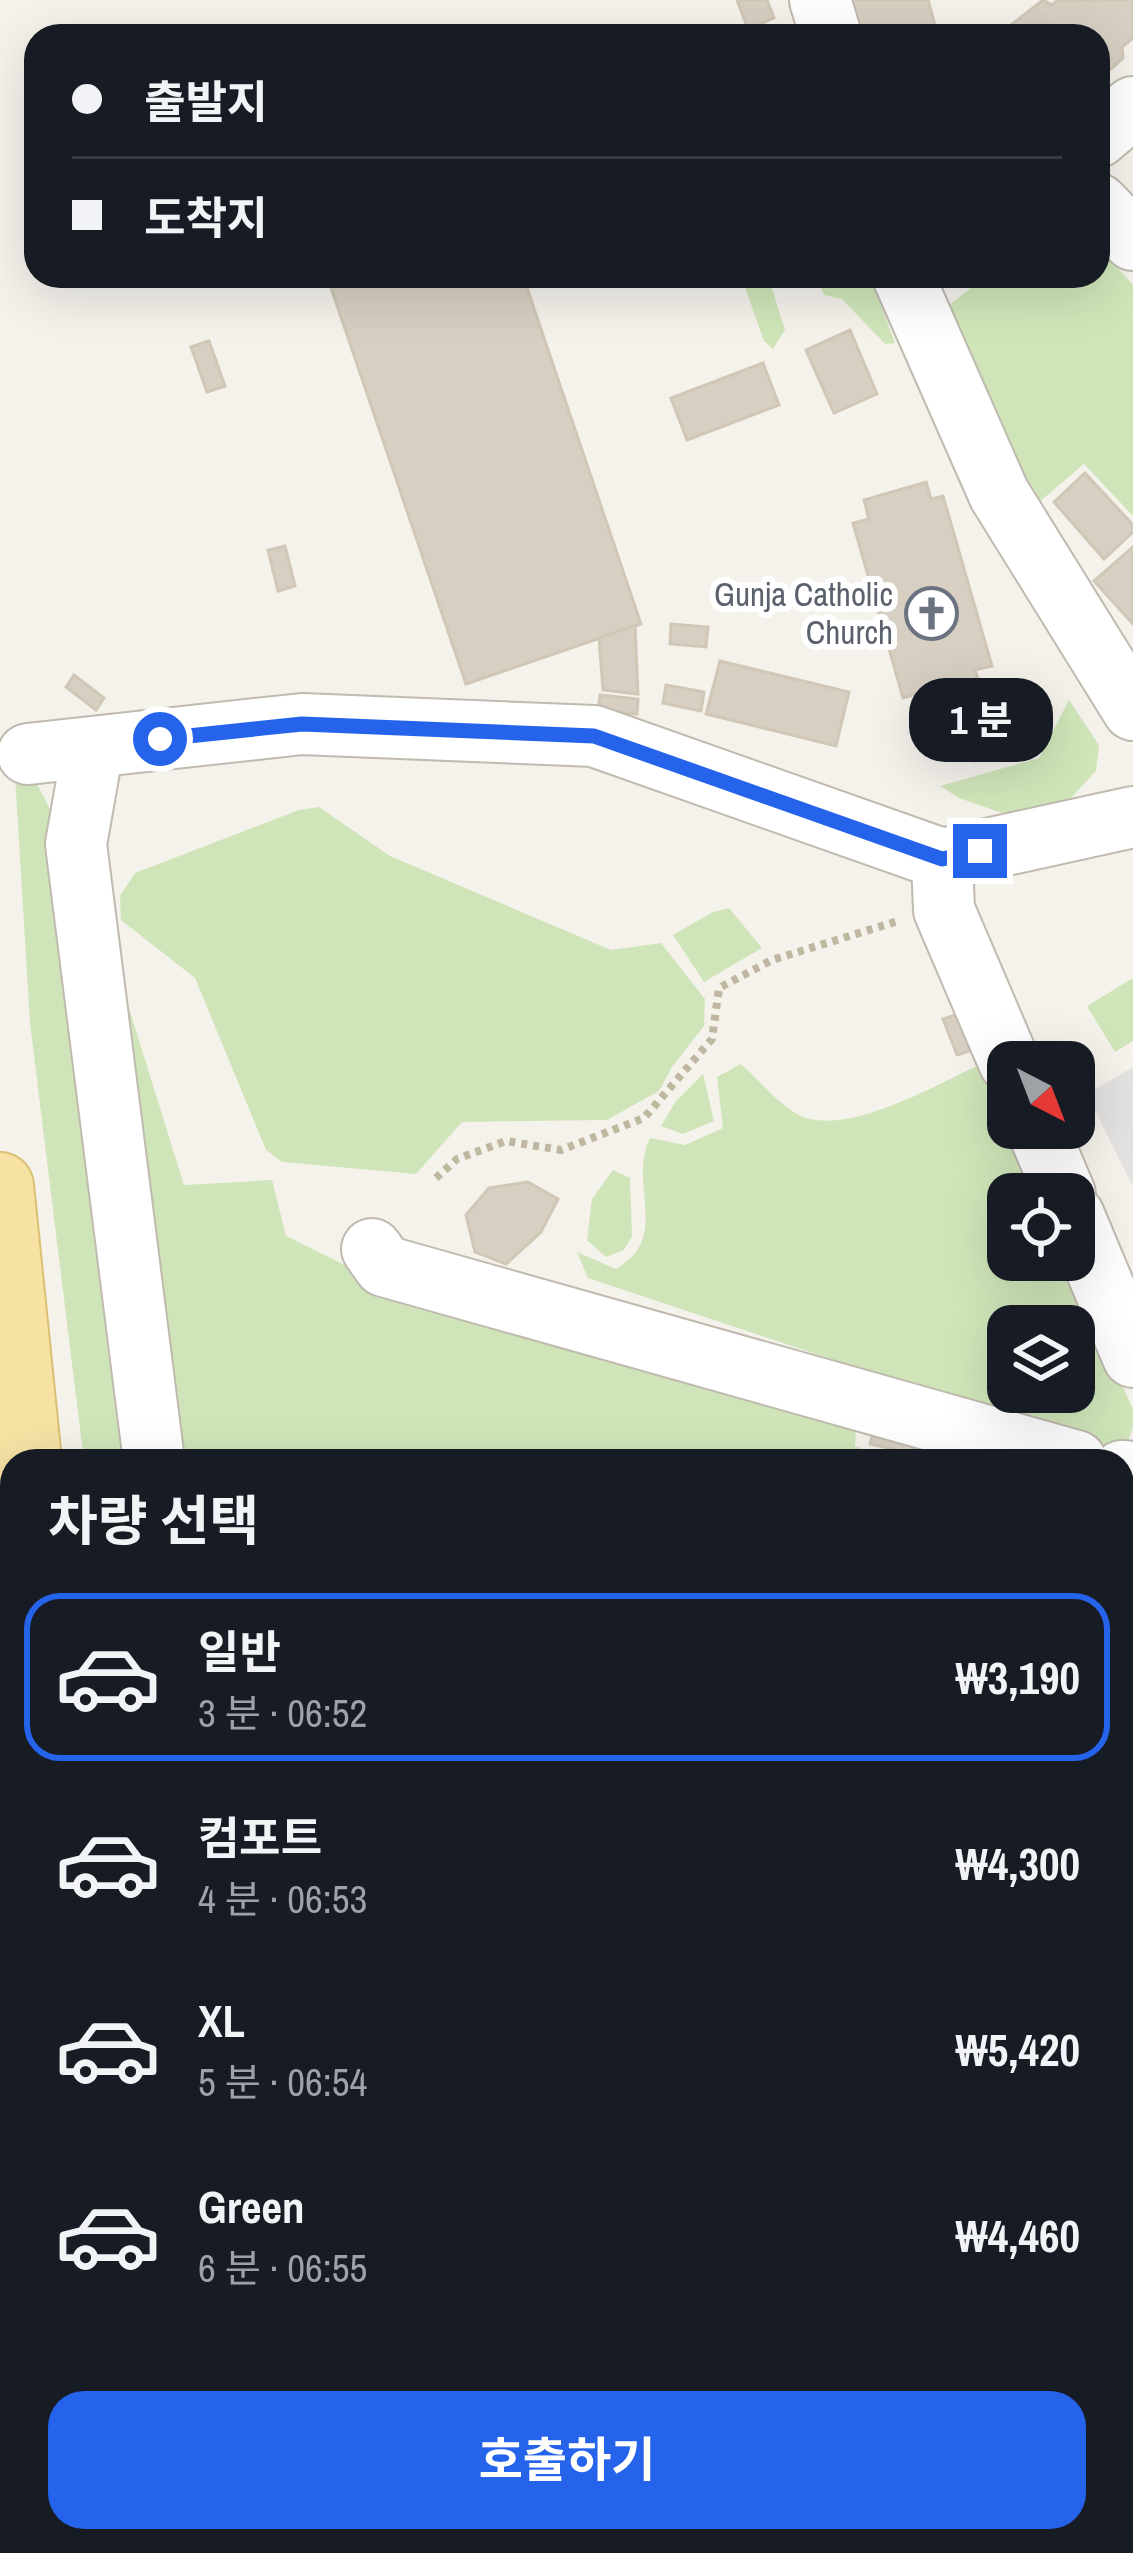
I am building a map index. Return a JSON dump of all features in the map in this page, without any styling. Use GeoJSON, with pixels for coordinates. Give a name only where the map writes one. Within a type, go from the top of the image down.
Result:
{"type":"FeatureCollection","features":[{"type":"Feature","properties":{"kind":"main road"},"geometry":{"type":"LineString","coordinates":[[0,1186],[27,1449]]}},
{"type":"Feature","properties":{"kind":"street"},"geometry":{"type":"LineString","coordinates":[[1110,126],[1133,106]]}},
{"type":"Feature","properties":{"kind":"street"},"geometry":{"type":"LineString","coordinates":[[1110,216],[1133,240]]}},
{"type":"Feature","properties":{"kind":"street"},"geometry":{"type":"LineString","coordinates":[[908,288],[999,494],[1133,710]]}},
{"type":"Feature","properties":{"kind":"street"},"geometry":{"type":"LineString","coordinates":[[28,754],[302,724],[594,736],[942,875],[1133,818]]}},
{"type":"Feature","properties":{"kind":"street"},"geometry":{"type":"LineString","coordinates":[[93,748],[76,844],[152,1449]]}},
{"type":"Feature","properties":{"kind":"street"},"geometry":{"type":"LineString","coordinates":[[942,875],[944,910],[1000,1041]]}},
{"type":"Feature","properties":{"kind":"street"},"geometry":{"type":"LineString","coordinates":[[372,1249],[384,1266],[1033,1449]]}},
{"type":"Feature","properties":{"kind":"street"},"geometry":{"type":"LineString","coordinates":[[1095,1266],[1133,1357]]}},
{"type":"Feature","properties":{"kind":"path"},"geometry":{"type":"LineString","coordinates":[[436,1178],[457,1159],[506,1142],[561,1150],[644,1118],[712,1039],[718,988],[772,960],[917,915],[942,875]]}},
{"type":"Feature","properties":{"kind":"green space"},"geometry":{"type":"Polygon","coordinates":[[[1110,259],[1133,285],[1133,516],[1084,464],[1038,503],[939,313],[971,288],[1110,288],[1110,259]]]}},
{"type":"Feature","properties":{"kind":"green space"},"geometry":{"type":"Polygon","coordinates":[[[745,288],[772,288],[785,330],[773,349],[764,341],[745,288]]]}},
{"type":"Feature","properties":{"kind":"green space"},"geometry":{"type":"Polygon","coordinates":[[[821,288],[874,288],[895,343],[885,344],[842,299],[824,295],[821,288]]]}},
{"type":"Feature","properties":{"kind":"green space"},"geometry":{"type":"Polygon","coordinates":[[[1069,700],[1099,745],[1096,771],[1068,801],[1005,814],[940,786],[1039,758],[1069,700]]]}},
{"type":"Feature","properties":{"kind":"green space"},"geometry":{"type":"Polygon","coordinates":[[[32,772],[55,827],[91,1215],[120,1449],[83,1449],[30,1023],[15,775],[32,772]]]}},
{"type":"Feature","properties":{"kind":"green space"},"geometry":{"type":"Polygon","coordinates":[[[319,807],[390,856],[611,950],[661,943],[705,999],[704,1026],[659,1091],[607,1120],[462,1122],[416,1174],[282,1162],[266,1150],[195,978],[121,920],[120,896],[135,873],[299,810],[319,807]]]}},
{"type":"Feature","properties":{"kind":"green space"},"geometry":{"type":"Polygon","coordinates":[[[729,908],[762,948],[704,982],[673,935],[729,908]]]}},
{"type":"Feature","properties":{"kind":"green space"},"geometry":{"type":"Polygon","coordinates":[[[119,976],[184,1185],[272,1180],[286,1236],[365,1275],[856,1425],[855,1446],[863,1449],[176,1449],[119,976]]]}},
{"type":"Feature","properties":{"kind":"green space"},"geometry":{"type":"Polygon","coordinates":[[[1133,978],[1133,1041],[1115,1052],[1087,1006],[1133,978]]]}},
{"type":"Feature","properties":{"kind":"green space"},"geometry":{"type":"Polygon","coordinates":[[[983,1063],[987,1149],[1020,1149],[1031,1173],[987,1173],[987,1281],[1077,1281],[1088,1305],[987,1305],[987,1411],[588,1278],[577,1252],[616,1269],[633,1256],[642,1241],[644,1156],[650,1138],[685,1145],[723,1128],[717,1077],[741,1064],[797,1114],[817,1120],[865,1115],[983,1063]]]}},
{"type":"Feature","properties":{"kind":"green space"},"geometry":{"type":"Polygon","coordinates":[[[703,1074],[714,1121],[683,1134],[661,1126],[676,1101],[703,1074]]]}},
{"type":"Feature","properties":{"kind":"green space"},"geometry":{"type":"Polygon","coordinates":[[[613,1170],[630,1178],[632,1236],[624,1250],[606,1257],[587,1240],[592,1199],[613,1170]]]}},
{"type":"Feature","properties":{"kind":"green space"},"geometry":{"type":"Polygon","coordinates":[[[1095,1322],[1133,1410],[1126,1447],[1098,1448],[993,1413],[1095,1413],[1095,1322]]]}},
{"type":"Feature","properties":{"kind":"shaded area"},"geometry":{"type":"Polygon","coordinates":[[[1133,1067],[1133,1187],[1095,1110],[1095,1089],[1133,1067]]]}},
{"type":"Feature","properties":{"kind":"building"},"geometry":{"type":"Polygon","coordinates":[[[737,0],[767,0],[774,18],[746,24],[737,0]]]}},
{"type":"Feature","properties":{"kind":"building"},"geometry":{"type":"Polygon","coordinates":[[[847,0],[928,0],[935,24],[853,24],[847,0]]]}},
{"type":"Feature","properties":{"kind":"building"},"geometry":{"type":"Polygon","coordinates":[[[1043,0],[1052,5],[1058,0],[1133,0],[1133,38],[1122,47],[1123,58],[1111,69],[1110,24],[1012,24],[1043,0]]]}},
{"type":"Feature","properties":{"kind":"building"},"geometry":{"type":"Polygon","coordinates":[[[331,288],[527,288],[641,624],[466,684],[331,288]]]}},
{"type":"Feature","properties":{"kind":"building"},"geometry":{"type":"Polygon","coordinates":[[[850,330],[877,394],[834,413],[806,350],[850,330]]]}},
{"type":"Feature","properties":{"kind":"building"},"geometry":{"type":"Polygon","coordinates":[[[209,341],[225,386],[207,392],[191,347],[209,341]]]}},
{"type":"Feature","properties":{"kind":"building"},"geometry":{"type":"Polygon","coordinates":[[[763,363],[779,405],[687,440],[671,398],[763,363]]]}},
{"type":"Feature","properties":{"kind":"building"},"geometry":{"type":"Polygon","coordinates":[[[1085,473],[1133,525],[1133,532],[1104,559],[1054,502],[1085,473]]]}},
{"type":"Feature","properties":{"kind":"building"},"geometry":{"type":"Polygon","coordinates":[[[926,482],[931,499],[943,496],[992,666],[975,670],[980,685],[937,698],[935,689],[903,698],[853,523],[869,519],[864,500],[926,482]]]}},
{"type":"Feature","properties":{"kind":"building"},"geometry":{"type":"Polygon","coordinates":[[[285,546],[295,586],[278,591],[268,550],[285,546]]]}},
{"type":"Feature","properties":{"kind":"building"},"geometry":{"type":"Polygon","coordinates":[[[1133,547],[1133,624],[1094,581],[1133,547]]]}},
{"type":"Feature","properties":{"kind":"building"},"geometry":{"type":"Polygon","coordinates":[[[671,624],[708,627],[706,647],[670,644],[671,624]]]}},
{"type":"Feature","properties":{"kind":"building"},"geometry":{"type":"Polygon","coordinates":[[[635,625],[638,694],[603,690],[599,638],[635,625]]]}},
{"type":"Feature","properties":{"kind":"building"},"geometry":{"type":"Polygon","coordinates":[[[720,661],[849,692],[836,746],[706,714],[720,661]]]}},
{"type":"Feature","properties":{"kind":"building"},"geometry":{"type":"Polygon","coordinates":[[[74,675],[104,698],[96,710],[66,687],[74,675]]]}},
{"type":"Feature","properties":{"kind":"building"},"geometry":{"type":"Polygon","coordinates":[[[666,685],[704,692],[701,711],[663,703],[666,685]]]}},
{"type":"Feature","properties":{"kind":"building"},"geometry":{"type":"Polygon","coordinates":[[[600,695],[638,699],[637,714],[598,710],[600,695]]]}},
{"type":"Feature","properties":{"kind":"building"},"geometry":{"type":"Polygon","coordinates":[[[1018,720],[1026,745],[975,761],[967,737],[1018,720]]]}},
{"type":"Feature","properties":{"kind":"building"},"geometry":{"type":"Polygon","coordinates":[[[964,1012],[979,1048],[957,1055],[943,1019],[964,1012]]]}},
{"type":"Feature","properties":{"kind":"building"},"geometry":{"type":"Polygon","coordinates":[[[528,1182],[558,1199],[541,1232],[506,1264],[475,1252],[466,1215],[489,1188],[528,1182]]]}},
{"type":"Feature","properties":{"kind":"building"},"geometry":{"type":"Polygon","coordinates":[[[876,1421],[949,1439],[946,1449],[870,1444],[876,1421]]]}},
{"type":"Feature","properties":{"kind":"place","name":"Gunja Catholic Church"},"geometry":{"type":"Point","coordinates":[932,613]}},
{"type":"Feature","properties":{"kind":"route"},"geometry":{"type":"LineString","coordinates":[[160,739],[302,724],[594,736],[942,859],[980,851]]}}]}
